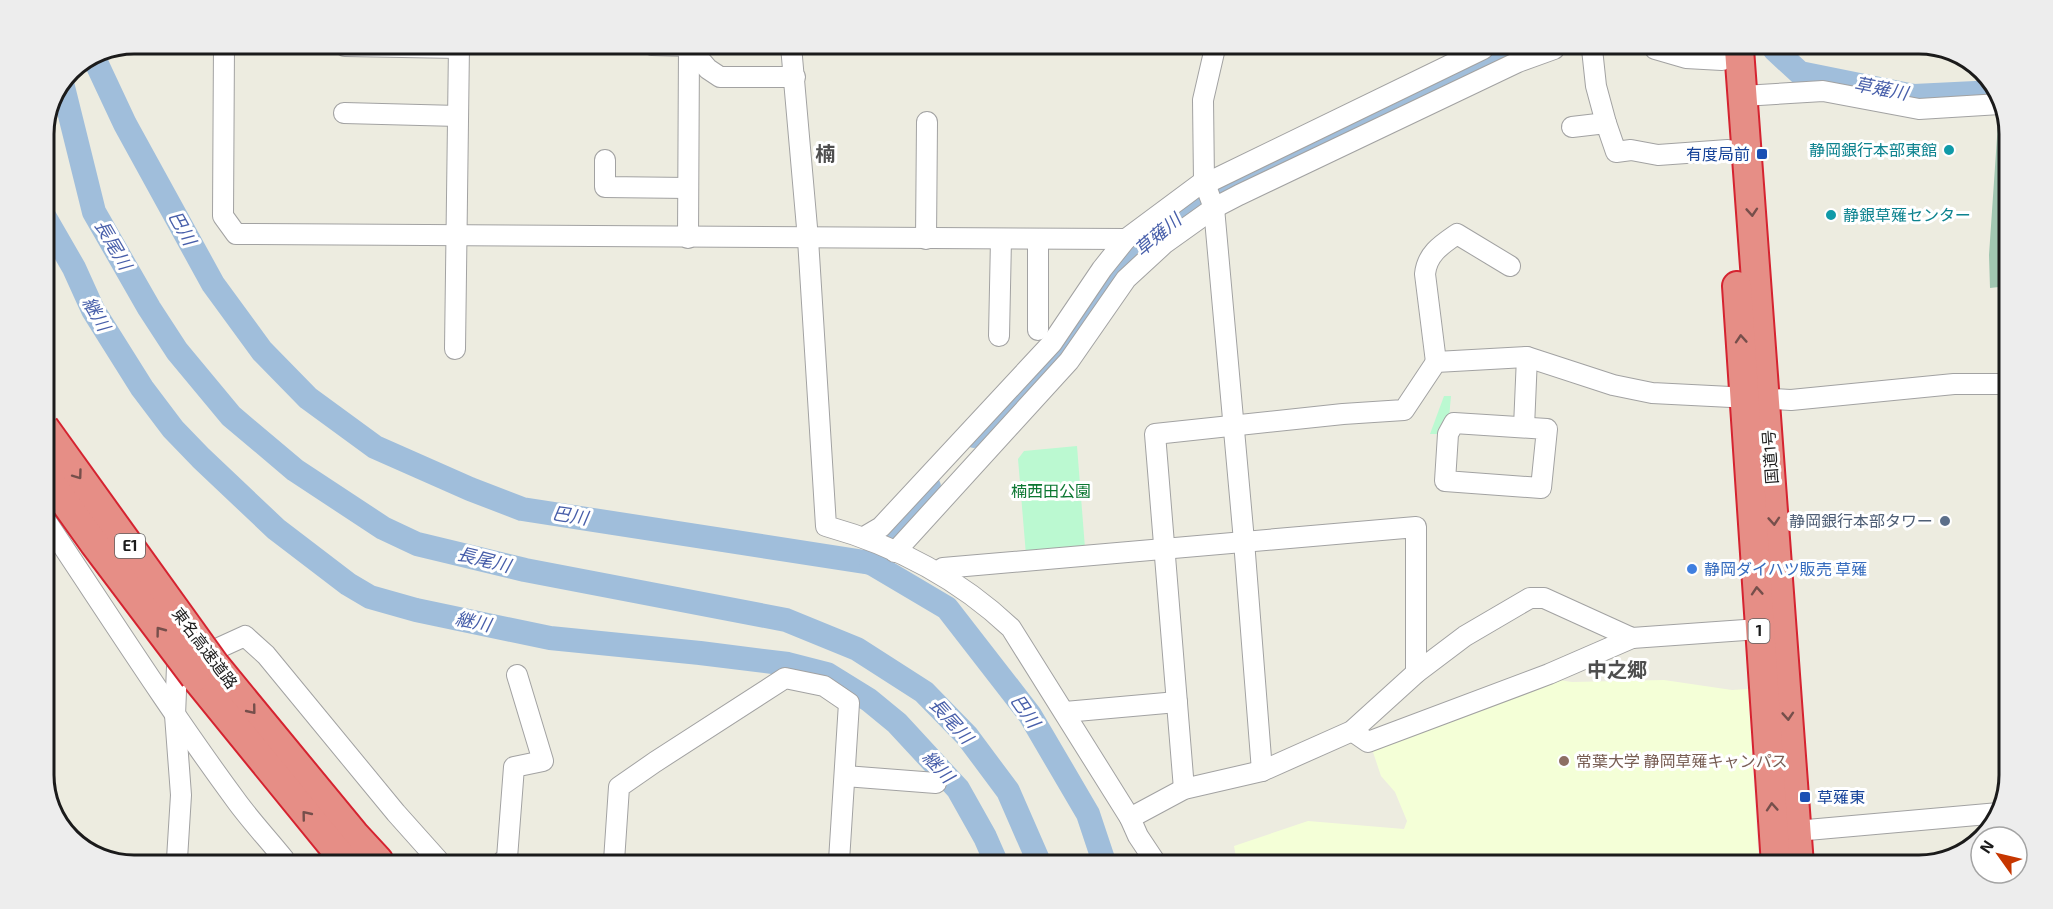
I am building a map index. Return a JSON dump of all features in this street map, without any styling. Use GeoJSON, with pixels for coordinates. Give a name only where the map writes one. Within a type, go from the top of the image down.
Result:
{"type":"FeatureCollection","features":[{"type":"Feature","properties":{"kind":"highway","name":"国道1号"},"geometry":{"type":"LineString","coordinates":[[1728,54],[1743,96],[1755,399],[1759,629],[1775,855]]}},
{"type":"Feature","properties":{"kind":"highway","name":"国道1号"},"geometry":{"type":"LineString","coordinates":[[1728,54],[1728,150],[1755,399],[1798,855]]}},
{"type":"Feature","properties":{"kind":"highway","name":"東名高速道路"},"geometry":{"type":"LineString","coordinates":[[54,442],[205,671],[340,855]]}},
{"type":"Feature","properties":{"kind":"highway","name":"東名高速道路"},"geometry":{"type":"LineString","coordinates":[[54,487],[94,543],[205,671],[297,765],[374,855]]}},
{"type":"Feature","properties":{"kind":"street"},"geometry":{"type":"LineString","coordinates":[[224,54],[223,216],[236,234],[1126,239]]}},
{"type":"Feature","properties":{"kind":"street"},"geometry":{"type":"LineString","coordinates":[[455,349],[459,54]]}},
{"type":"Feature","properties":{"kind":"street"},"geometry":{"type":"LineString","coordinates":[[688,238],[689,54]]}},
{"type":"Feature","properties":{"kind":"street"},"geometry":{"type":"LineString","coordinates":[[696,54],[708,69],[720,77],[795,77]]}},
{"type":"Feature","properties":{"kind":"street"},"geometry":{"type":"LineString","coordinates":[[792,54],[808,238],[826,526],[864,537],[937,572],[987,606],[1011,627],[1130,818],[1137,836],[1150,855]]}},
{"type":"Feature","properties":{"kind":"street"},"geometry":{"type":"LineString","coordinates":[[1214,54],[1203,100],[1204,182],[1214,208],[1262,771]]}},
{"type":"Feature","properties":{"kind":"street"},"geometry":{"type":"LineString","coordinates":[[895,552],[1069,361],[1126,279],[1165,243],[1214,208],[1403,115],[1540,54]]}},
{"type":"Feature","properties":{"kind":"street"},"geometry":{"type":"LineString","coordinates":[[1593,54],[1596,86],[1616,152],[1632,150],[1658,155],[1728,150]]}},
{"type":"Feature","properties":{"kind":"street"},"geometry":{"type":"LineString","coordinates":[[1672,54],[1686,58],[1720,54]]}},
{"type":"Feature","properties":{"kind":"street"},"geometry":{"type":"LineString","coordinates":[[864,537],[881,527],[1052,343],[1102,269],[1126,239],[1204,182],[1392,92],[1448,57]]}},
{"type":"Feature","properties":{"kind":"street"},"geometry":{"type":"LineString","coordinates":[[1743,96],[1823,91],[1918,109],[1991,100]]}},
{"type":"Feature","properties":{"kind":"street"},"geometry":{"type":"LineString","coordinates":[[1392,92],[1403,115]]}},
{"type":"Feature","properties":{"kind":"street"},"geometry":{"type":"LineString","coordinates":[[344,113],[458,116]]}},
{"type":"Feature","properties":{"kind":"street"},"geometry":{"type":"LineString","coordinates":[[926,239],[927,122]]}},
{"type":"Feature","properties":{"kind":"street"},"geometry":{"type":"LineString","coordinates":[[1572,127],[1606,123]]}},
{"type":"Feature","properties":{"kind":"street"},"geometry":{"type":"LineString","coordinates":[[605,160],[605,187],[688,188]]}},
{"type":"Feature","properties":{"kind":"street"},"geometry":{"type":"LineString","coordinates":[[1184,789],[1155,434],[1343,414],[1404,410],[1436,362],[1425,274],[1426,265],[1436,249],[1457,234],[1510,266]]}},
{"type":"Feature","properties":{"kind":"street"},"geometry":{"type":"LineString","coordinates":[[999,336],[1001,239]]}},
{"type":"Feature","properties":{"kind":"street"},"geometry":{"type":"LineString","coordinates":[[1038,239],[1038,330]]}},
{"type":"Feature","properties":{"kind":"street"},"geometry":{"type":"LineString","coordinates":[[1524,427],[1527,357]]}},
{"type":"Feature","properties":{"kind":"street"},"geometry":{"type":"LineString","coordinates":[[1436,362],[1527,357],[1613,385],[1652,393],[1755,399],[1791,400],[1953,384],[1999,384]]}},
{"type":"Feature","properties":{"kind":"street"},"geometry":{"type":"LineString","coordinates":[[1454,423],[1524,427],[1547,429],[1541,488],[1445,481],[1448,434],[1454,423]]}},
{"type":"Feature","properties":{"kind":"street"},"geometry":{"type":"LineString","coordinates":[[937,572],[943,568],[1416,527],[1416,674]]}},
{"type":"Feature","properties":{"kind":"street"},"geometry":{"type":"LineString","coordinates":[[54,533],[175,715],[236,800],[281,855]]}},
{"type":"Feature","properties":{"kind":"street"},"geometry":{"type":"LineString","coordinates":[[1130,818],[1184,789],[1262,771],[1352,731],[1416,674],[1465,636],[1530,598],[1544,598],[1632,638]]}},
{"type":"Feature","properties":{"kind":"street"},"geometry":{"type":"LineString","coordinates":[[1352,731],[1368,742],[1549,674],[1632,638],[1759,629]]}},
{"type":"Feature","properties":{"kind":"street"},"geometry":{"type":"LineString","coordinates":[[177,855],[181,795],[175,715],[177,667],[245,636],[266,655],[396,813],[434,855]]}},
{"type":"Feature","properties":{"kind":"street"},"geometry":{"type":"LineString","coordinates":[[507,855],[513,767],[543,761],[517,675]]}},
{"type":"Feature","properties":{"kind":"street"},"geometry":{"type":"LineString","coordinates":[[614,855],[619,787],[785,678],[824,686],[849,703],[839,855]]}},
{"type":"Feature","properties":{"kind":"street"},"geometry":{"type":"LineString","coordinates":[[1065,712],[1177,702]]}},
{"type":"Feature","properties":{"kind":"street"},"geometry":{"type":"LineString","coordinates":[[845,776],[936,783]]}},
{"type":"Feature","properties":{"kind":"street"},"geometry":{"type":"LineString","coordinates":[[1796,831],[1989,814]]}},
{"type":"Feature","properties":{"kind":"shaded area"},"geometry":{"type":"Polygon","coordinates":[[[1998,123],[1999,287],[1990,288],[1989,255],[1998,123]]]}},
{"type":"Feature","properties":{"kind":"shaded area","name":"常葉大学 静岡草薙キャンパス"},"geometry":{"type":"Polygon","coordinates":[[[1546,678],[1572,682],[1664,680],[1732,690],[1748,689],[1758,855],[1236,855],[1234,846],[1308,821],[1404,829],[1407,821],[1395,792],[1381,776],[1371,746],[1546,678]]]}},
{"type":"Feature","properties":{"kind":"green space"},"geometry":{"type":"Polygon","coordinates":[[[1444,396],[1451,396],[1449,418],[1441,434],[1430,434],[1444,396]]]}},
{"type":"Feature","properties":{"kind":"green space","name":"楠西田公園"},"geometry":{"type":"Polygon","coordinates":[[[1077,446],[1085,548],[1026,555],[1018,459],[1024,451],[1077,446]]]}},
{"type":"Feature","properties":{"kind":"waterway","name":"草薙川"},"geometry":{"type":"LineString","coordinates":[[974,436],[1058,359],[1135,251],[1195,205],[1242,179],[1504,54]]}},
{"type":"Feature","properties":{"kind":"waterway","name":"草薙川"},"geometry":{"type":"LineString","coordinates":[[1779,54],[1800,73],[1914,96],[1987,92]]}},
{"type":"Feature","properties":{"kind":"waterway","name":"巴川"},"geometry":{"type":"LineString","coordinates":[[97,64],[125,124],[213,284],[262,351],[308,398],[375,447],[522,509],[871,563],[947,608],[1030,715],[1088,814],[1102,855]]}},
{"type":"Feature","properties":{"kind":"waterway","name":"長尾川"},"geometry":{"type":"LineString","coordinates":[[65,95],[94,212],[149,308],[177,351],[231,416],[295,470],[383,528],[417,544],[525,570],[786,620],[857,649],[924,692],[967,736],[1008,791],[1036,855]]}},
{"type":"Feature","properties":{"kind":"waterway","name":"継川"},"geometry":{"type":"LineString","coordinates":[[54,233],[74,268],[93,310],[142,388],[173,429],[276,529],[348,584],[370,597],[416,610],[550,638],[788,664],[827,674],[869,700],[897,723],[958,789],[993,855]]}},
{"type":"Feature","properties":{"kind":"waterway","name":"草薙川"},"geometry":{"type":"LineString","coordinates":[[871,563],[929,487]]}},
{"type":"Feature","properties":{"kind":"place","name":"静岡銀行本部東館"},"geometry":{"type":"Point","coordinates":[1949,150]}},
{"type":"Feature","properties":{"kind":"place","name":"有度局前"},"geometry":{"type":"Point","coordinates":[1762,154]}},
{"type":"Feature","properties":{"kind":"place","name":"静銀草薙センター"},"geometry":{"type":"Point","coordinates":[1831,215]}},
{"type":"Feature","properties":{"kind":"place","name":"静岡銀行本部タワー"},"geometry":{"type":"Point","coordinates":[1945,521]}},
{"type":"Feature","properties":{"kind":"place","name":"静岡ダイハツ販売 草薙"},"geometry":{"type":"Point","coordinates":[1692,569]}},
{"type":"Feature","properties":{"kind":"place","name":"常葉大学 静岡草薙キャンパス"},"geometry":{"type":"Point","coordinates":[1564,761]}},
{"type":"Feature","properties":{"kind":"place","name":"草薙東"},"geometry":{"type":"Point","coordinates":[1805,797]}},
{"type":"Feature","properties":{"kind":"district","name":"楠"},"geometry":{"type":"Point","coordinates":[825,154]}},
{"type":"Feature","properties":{"kind":"district","name":"中之郷"},"geometry":{"type":"Point","coordinates":[1617,670]}}]}
